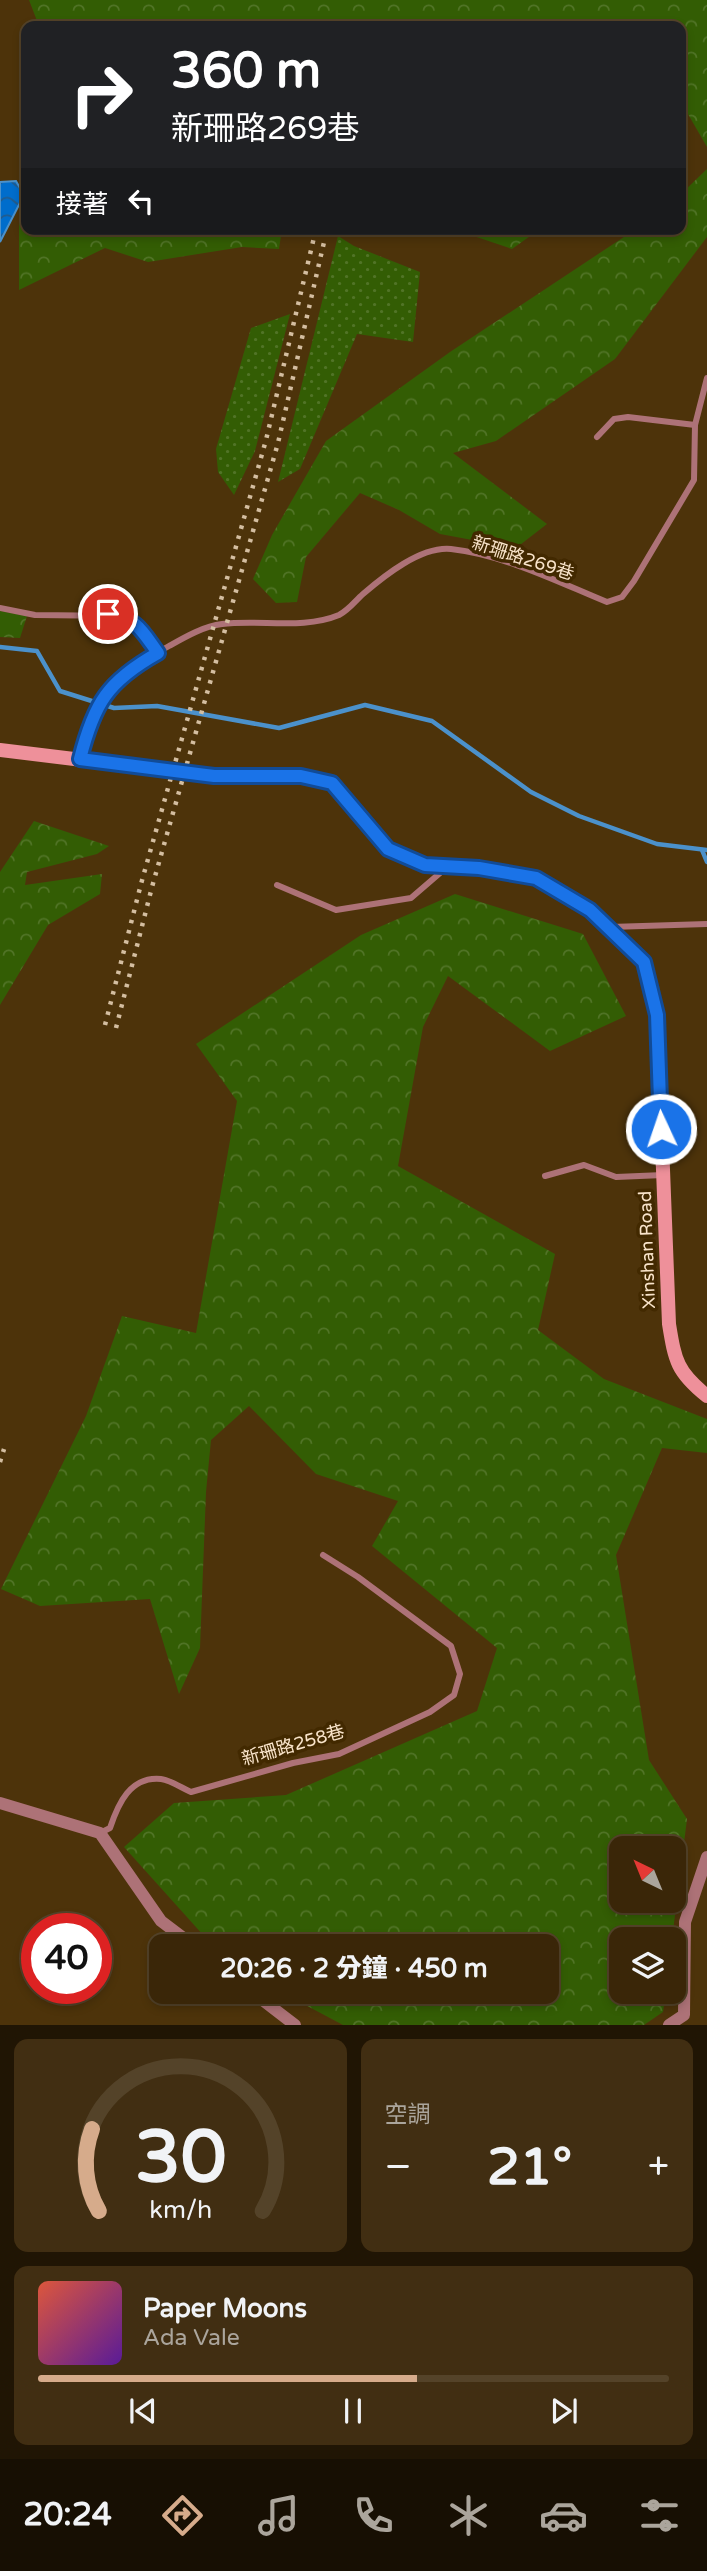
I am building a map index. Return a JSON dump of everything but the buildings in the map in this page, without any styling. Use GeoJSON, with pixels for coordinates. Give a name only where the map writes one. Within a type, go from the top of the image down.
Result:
{"type":"FeatureCollection","features":[{"type":"Feature","properties":{"kind":"street","name":"Xinshan Road"},"geometry":{"type":"LineString","coordinates":[[0,750],[214,776],[301,776],[332,783],[388,849],[425,865],[479,868],[536,878],[590,910],[644,962],[657,1015],[669,1324],[674,1354],[686,1379],[707,1396]]}},
{"type":"Feature","properties":{"kind":"street"},"geometry":{"type":"LineString","coordinates":[[0,1803],[100,1833],[162,1920],[179,1934]]}},
{"type":"Feature","properties":{"kind":"street"},"geometry":{"type":"LineString","coordinates":[[669,2025],[684,2015],[685,1922],[707,1857]]}},
{"type":"Feature","properties":{"kind":"street"},"geometry":{"type":"LineString","coordinates":[[268,2004],[295,2025]]}},
{"type":"Feature","properties":{"kind":"lane","name":"新珊路269巷"},"geometry":{"type":"LineString","coordinates":[[80,759],[87,731],[104,696],[127,671],[158,653],[211,626],[225,623],[305,622],[339,615],[400,566],[440,550],[451,549],[495,559],[607,602],[622,597],[634,582],[694,480],[695,425],[707,378]]}},
{"type":"Feature","properties":{"kind":"lane"},"geometry":{"type":"LineString","coordinates":[[597,437],[614,419],[628,417],[695,425]]}},
{"type":"Feature","properties":{"kind":"lane"},"geometry":{"type":"LineString","coordinates":[[0,608],[35,615],[124,616],[136,623],[158,653]]}},
{"type":"Feature","properties":{"kind":"lane"},"geometry":{"type":"LineString","coordinates":[[277,885],[336,910],[411,898],[449,866]]}},
{"type":"Feature","properties":{"kind":"lane"},"geometry":{"type":"LineString","coordinates":[[608,927],[707,924]]}},
{"type":"Feature","properties":{"kind":"lane"},"geometry":{"type":"LineString","coordinates":[[545,1176],[584,1165],[616,1177],[663,1175]]}},
{"type":"Feature","properties":{"kind":"lane","name":"新珊路258巷"},"geometry":{"type":"LineString","coordinates":[[100,1833],[110,1828],[118,1805],[131,1788],[142,1780],[162,1779],[191,1792],[293,1763],[340,1754],[430,1712],[454,1695],[460,1674],[451,1646],[358,1577],[323,1555]]}},
{"type":"Feature","properties":{"kind":"green space"},"geometry":{"type":"Polygon","coordinates":[[[29,0],[707,0],[707,147],[686,111],[686,21],[37,21],[29,0]]]}},
{"type":"Feature","properties":{"kind":"green space"},"geometry":{"type":"Polygon","coordinates":[[[707,169],[707,237],[615,359],[496,441],[453,453],[547,524],[516,548],[440,534],[399,510],[360,493],[306,557],[297,602],[276,603],[253,579],[272,535],[326,441],[450,352],[627,235],[686,235],[686,189],[707,169]]]}},
{"type":"Feature","properties":{"kind":"green space"},"geometry":{"type":"Polygon","coordinates":[[[21,218],[21,235],[281,235],[279,249],[242,247],[148,262],[105,248],[19,290],[21,218]]]}},
{"type":"Feature","properties":{"kind":"green space"},"geometry":{"type":"Polygon","coordinates":[[[471,235],[532,235],[512,249],[471,235]]]}},
{"type":"Feature","properties":{"kind":"green space"},"geometry":{"type":"Polygon","coordinates":[[[338,236],[354,246],[420,272],[413,342],[357,334],[300,469],[278,482],[338,236]]]}},
{"type":"Feature","properties":{"kind":"green space"},"geometry":{"type":"Polygon","coordinates":[[[290,314],[255,451],[234,495],[218,472],[216,449],[251,328],[290,314]]]}},
{"type":"Feature","properties":{"kind":"green space"},"geometry":{"type":"Polygon","coordinates":[[[0,611],[27,616],[20,638],[0,637],[0,611]]]}},
{"type":"Feature","properties":{"kind":"green space"},"geometry":{"type":"Polygon","coordinates":[[[34,821],[109,846],[97,854],[27,872],[25,885],[102,874],[100,894],[48,925],[0,1005],[0,872],[34,821]]]}},
{"type":"Feature","properties":{"kind":"green space"},"geometry":{"type":"Polygon","coordinates":[[[455,894],[583,934],[626,1016],[550,1051],[448,976],[423,1027],[398,1166],[555,1254],[538,1330],[604,1379],[707,1419],[707,1453],[662,1448],[616,1555],[649,1760],[687,1819],[685,1836],[609,1836],[609,1913],[675,1913],[674,1927],[609,1927],[609,2004],[664,2004],[663,2012],[644,2025],[343,2025],[304,2004],[559,2004],[559,1934],[202,1934],[124,1847],[174,1803],[286,1795],[477,1711],[497,1648],[372,1546],[398,1501],[316,1474],[249,1406],[211,1440],[206,1492],[200,1648],[179,1694],[150,1599],[40,1606],[1,1589],[86,1416],[122,1316],[196,1333],[237,1101],[196,1044],[361,935],[455,894]]]}},
{"type":"Feature","properties":{"kind":"water"},"geometry":{"type":"Polygon","coordinates":[[[16,181],[21,190],[21,201],[0,242],[0,182],[16,181]]]}},
{"type":"Feature","properties":{"kind":"waterway"},"geometry":{"type":"LineString","coordinates":[[0,647],[37,651],[60,691],[114,708],[157,706],[279,728],[365,705],[432,721],[531,792],[579,816],[657,844],[707,850]]}},
{"type":"Feature","properties":{"kind":"waterway"},"geometry":{"type":"LineString","coordinates":[[702,850],[707,862]]}},
{"type":"Feature","properties":{"kind":"railway"},"geometry":{"type":"LineString","coordinates":[[105,1025],[141,884],[266,440],[315,235]]}},
{"type":"Feature","properties":{"kind":"railway"},"geometry":{"type":"LineString","coordinates":[[116,1028],[152,887],[278,443],[326,235]]}},
{"type":"Feature","properties":{"kind":"railway"},"geometry":{"type":"LineString","coordinates":[[0,1462],[4,1449]]}},
{"type":"Feature","properties":{"kind":"route"},"geometry":{"type":"LineString","coordinates":[[108,614],[124,616],[136,623],[158,653],[127,671],[104,696],[87,731],[80,759],[214,776],[301,776],[332,783],[388,849],[425,865],[479,868],[536,878],[590,910],[644,962],[657,1015],[661,1129]]}}]}
